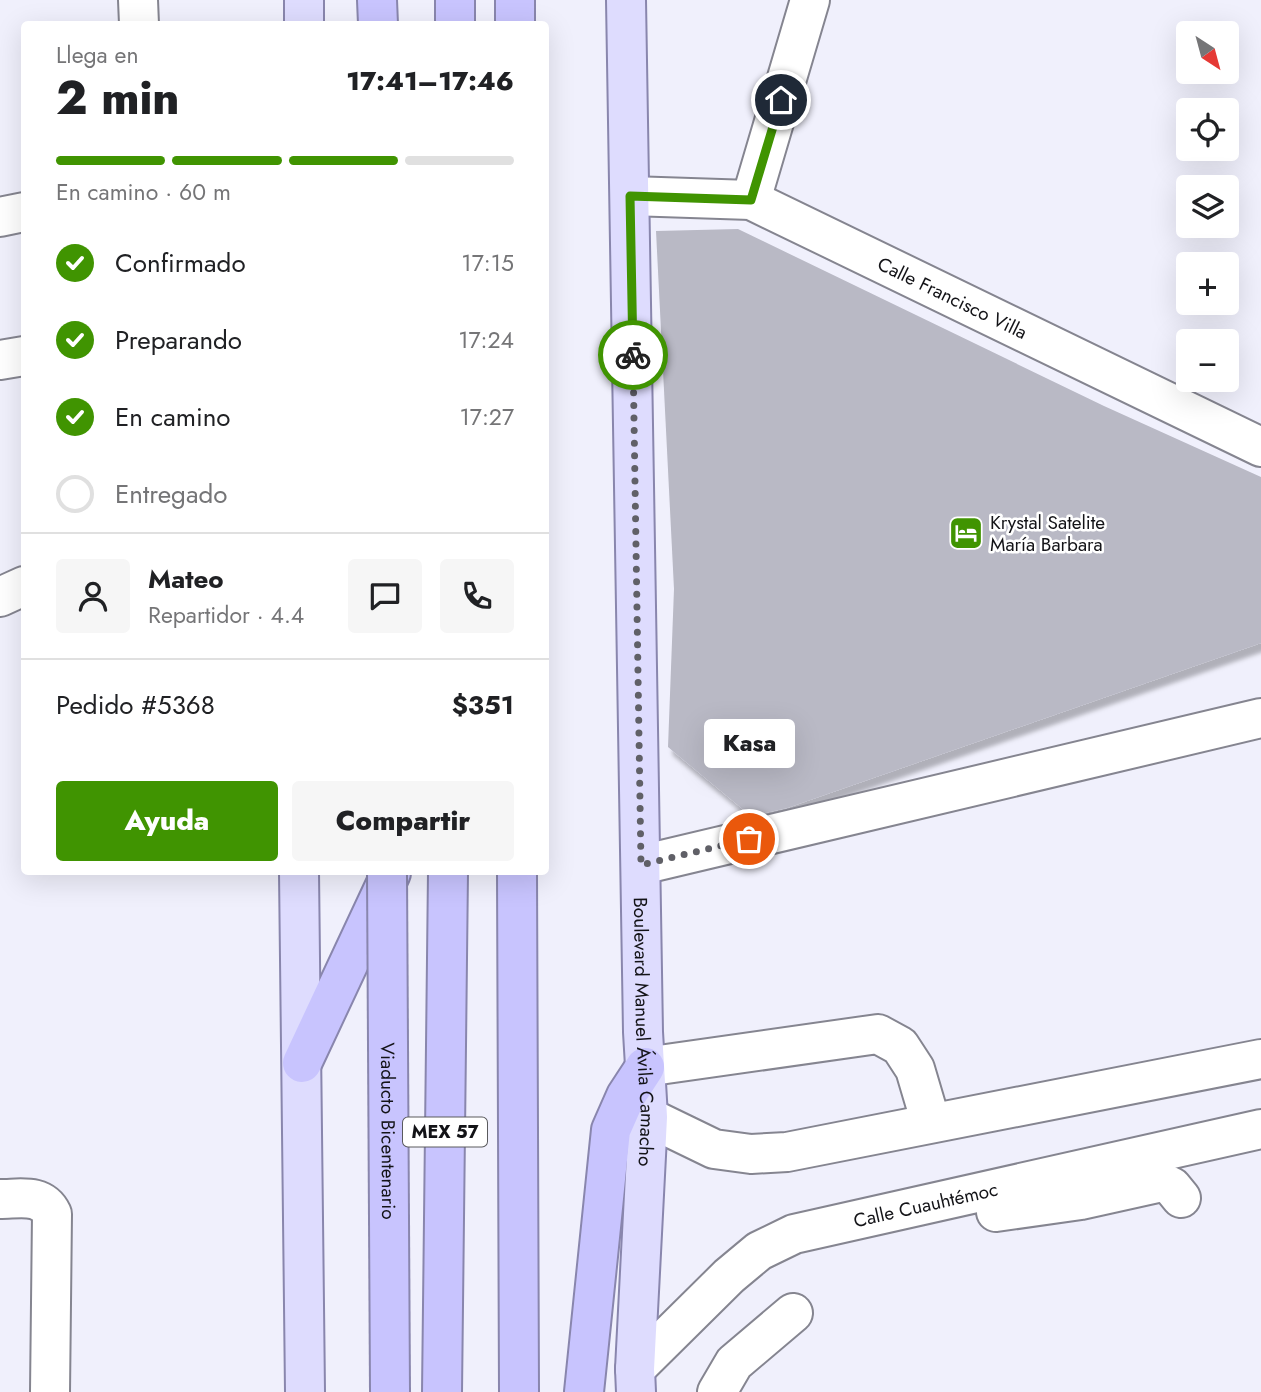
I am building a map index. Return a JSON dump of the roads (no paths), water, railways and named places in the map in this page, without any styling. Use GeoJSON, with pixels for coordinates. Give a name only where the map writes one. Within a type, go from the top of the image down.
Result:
{"type":"FeatureCollection","features":[{"type":"Feature","properties":{"kind":"highway"},"geometry":{"type":"LineString","coordinates":[[377,0],[378,21]]}},
{"type":"Feature","properties":{"kind":"highway"},"geometry":{"type":"LineString","coordinates":[[455,0],[455,21]]}},
{"type":"Feature","properties":{"kind":"highway"},"geometry":{"type":"LineString","coordinates":[[515,0],[515,21]]}},
{"type":"Feature","properties":{"kind":"highway"},"geometry":{"type":"LineString","coordinates":[[302,1063],[388,875]]}},
{"type":"Feature","properties":{"kind":"highway","name":"Viaducto Bicentenario"},"geometry":{"type":"LineString","coordinates":[[389,875],[390,1392]]}},
{"type":"Feature","properties":{"kind":"highway","name":"MEX 57"},"geometry":{"type":"LineString","coordinates":[[442,1392],[448,875]]}},
{"type":"Feature","properties":{"kind":"highway"},"geometry":{"type":"LineString","coordinates":[[517,875],[519,1392]]}},
{"type":"Feature","properties":{"kind":"highway"},"geometry":{"type":"LineString","coordinates":[[584,1392],[611,1130],[626,1096],[645,1067]]}},
{"type":"Feature","properties":{"kind":"main road"},"geometry":{"type":"LineString","coordinates":[[304,0],[304,21]]}},
{"type":"Feature","properties":{"kind":"main road","name":"Boulevard Manuel Ávila Camacho"},"geometry":{"type":"LineString","coordinates":[[626,0],[648,1117],[636,1380]]}},
{"type":"Feature","properties":{"kind":"main road"},"geometry":{"type":"LineString","coordinates":[[299,875],[305,1392]]}},
{"type":"Feature","properties":{"kind":"street"},"geometry":{"type":"LineString","coordinates":[[138,0],[139,21]]}},
{"type":"Feature","properties":{"kind":"street"},"geometry":{"type":"LineString","coordinates":[[751,200],[810,0]]}},
{"type":"Feature","properties":{"kind":"street","name":"Calle Francisco Villa"},"geometry":{"type":"LineString","coordinates":[[630,196],[751,200],[1261,447]]}},
{"type":"Feature","properties":{"kind":"street"},"geometry":{"type":"LineString","coordinates":[[0,217],[21,213]]}},
{"type":"Feature","properties":{"kind":"street"},"geometry":{"type":"LineString","coordinates":[[0,360],[21,356]]}},
{"type":"Feature","properties":{"kind":"street"},"geometry":{"type":"LineString","coordinates":[[0,597],[21,587]]}},
{"type":"Feature","properties":{"kind":"street"},"geometry":{"type":"LineString","coordinates":[[641,865],[1261,718]]}},
{"type":"Feature","properties":{"kind":"street"},"geometry":{"type":"LineString","coordinates":[[645,1067],[878,1034],[901,1046],[915,1069],[931,1122]]}},
{"type":"Feature","properties":{"kind":"street"},"geometry":{"type":"LineString","coordinates":[[648,1117],[714,1150],[751,1154],[787,1152],[1261,1059]]}},
{"type":"Feature","properties":{"kind":"street","name":"Calle Cuauhtémoc"},"geometry":{"type":"LineString","coordinates":[[636,1380],[723,1281],[759,1251],[794,1234],[1261,1129]]}},
{"type":"Feature","properties":{"kind":"street"},"geometry":{"type":"LineString","coordinates":[[955,1198],[993,1212],[1081,1200],[1162,1182],[1172,1187],[1181,1198]]}},
{"type":"Feature","properties":{"kind":"street"},"geometry":{"type":"LineString","coordinates":[[0,1199],[38,1199],[47,1204],[52,1214],[50,1392]]}},
{"type":"Feature","properties":{"kind":"street"},"geometry":{"type":"LineString","coordinates":[[717,1392],[734,1363],[793,1313]]}},
{"type":"Feature","properties":{"kind":"place","name":"Krystal Satelite María Barbara"},"geometry":{"type":"Point","coordinates":[966,533]}},
{"type":"Feature","properties":{"kind":"place","name":"Kasa"},"geometry":{"type":"Point","coordinates":[749,839]}}]}
